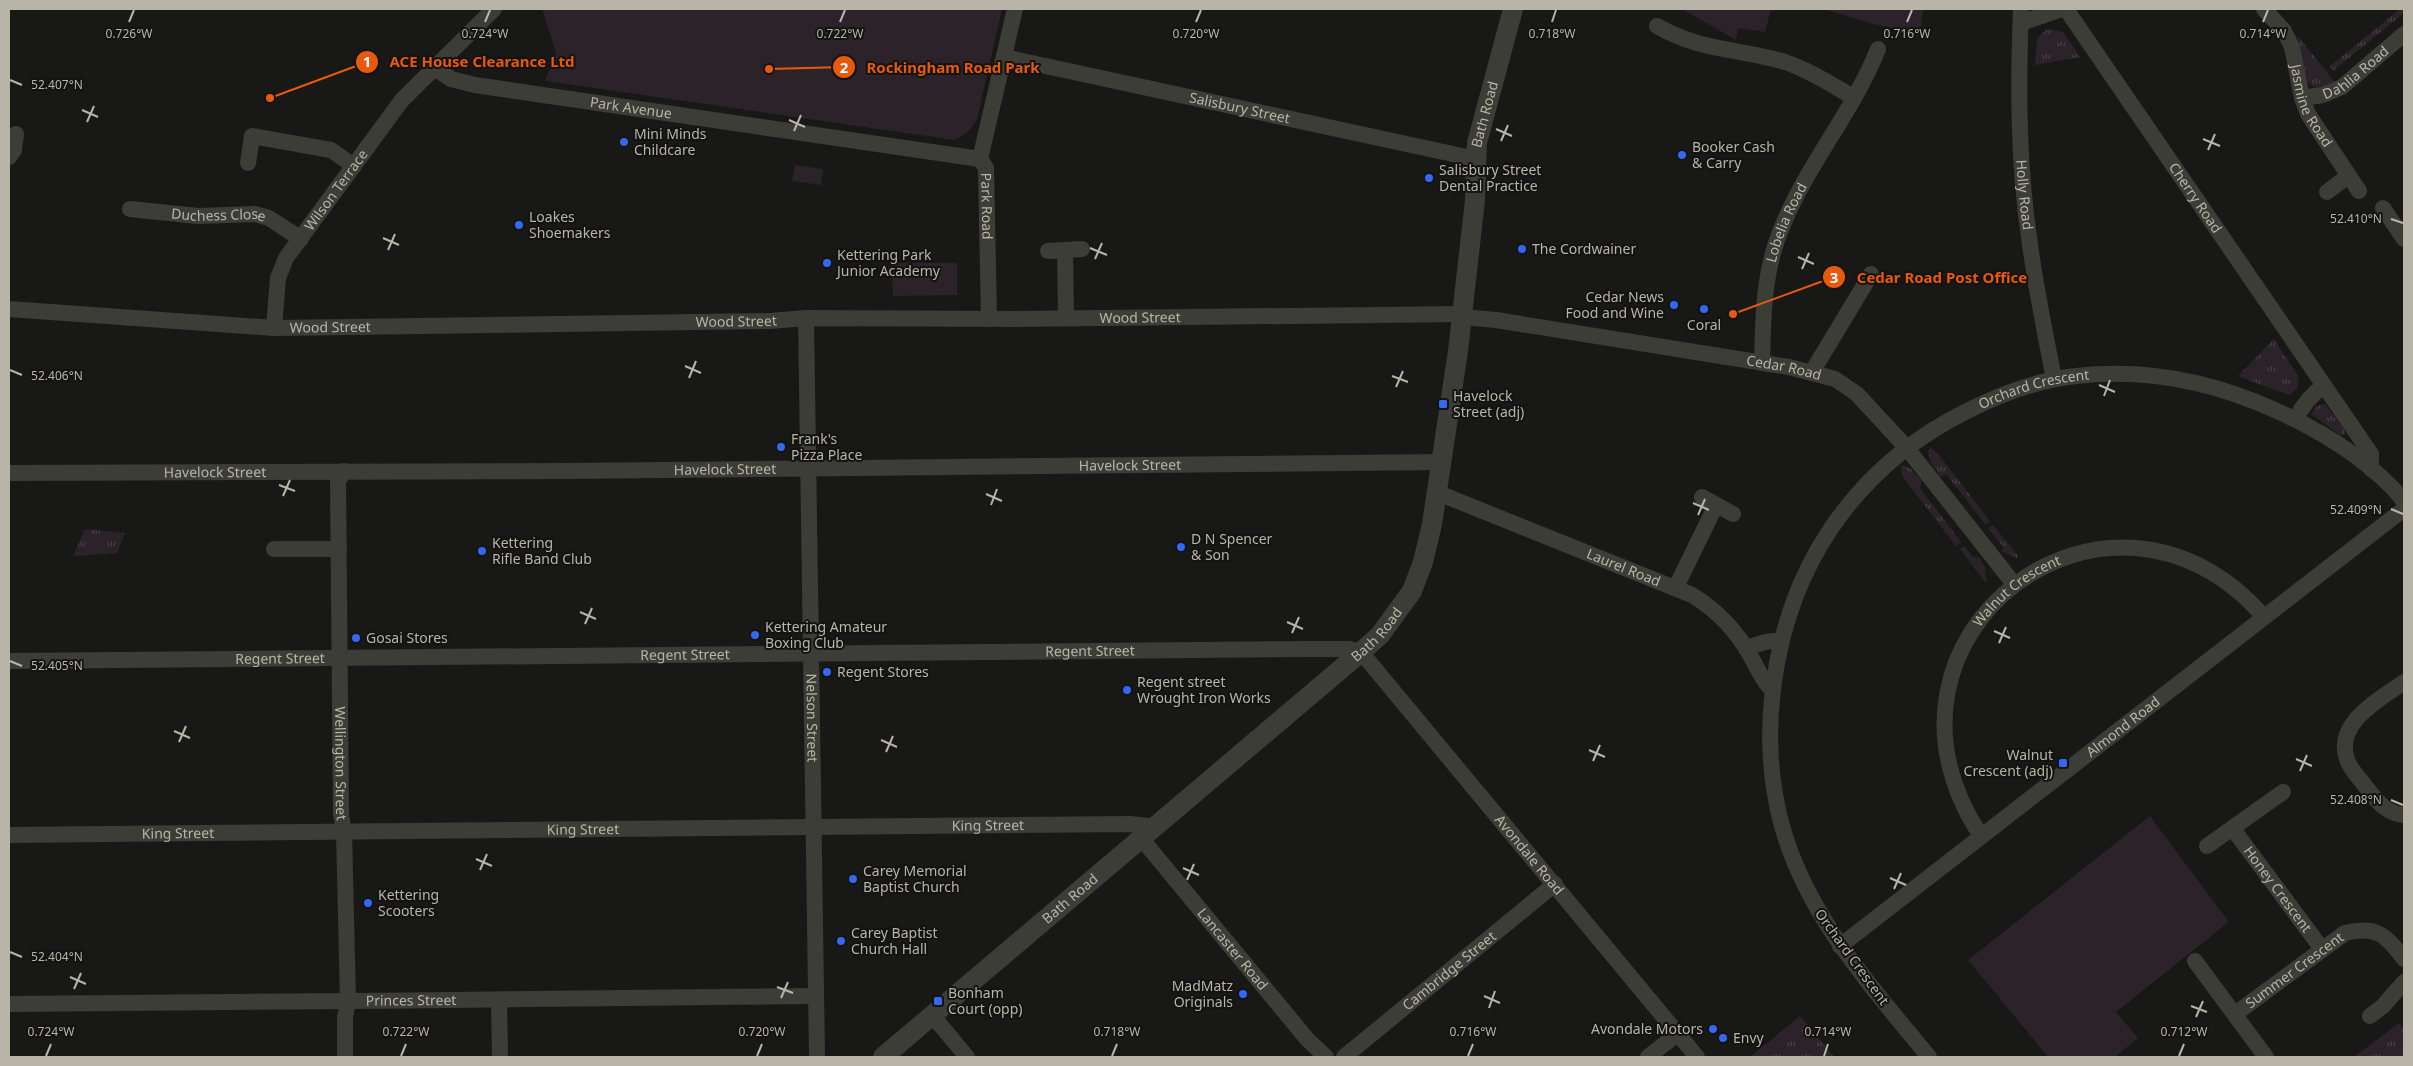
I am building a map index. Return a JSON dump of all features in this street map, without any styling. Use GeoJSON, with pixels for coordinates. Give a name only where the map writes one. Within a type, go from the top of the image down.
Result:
{"type":"FeatureCollection","features":[{"type":"Feature","properties":{"kind":"street","name":"Wilson Terrace"},"geometry":{"type":"LineString","coordinates":[[274,328],[281,267],[402,100],[433,67],[494,9]]}},
{"type":"Feature","properties":{"kind":"street","name":"Park Road"},"geometry":{"type":"LineString","coordinates":[[989,319],[986,168],[980,160],[1015,9]]}},
{"type":"Feature","properties":{"kind":"street","name":"Bath Road"},"geometry":{"type":"LineString","coordinates":[[883,1057],[1361,652],[1380,635],[1412,590],[1423,562],[1438,493],[1462,315],[1475,200],[1479,130],[1513,9]]}},
{"type":"Feature","properties":{"kind":"street"},"geometry":{"type":"LineString","coordinates":[[2021,16],[2062,9]]}},
{"type":"Feature","properties":{"kind":"street","name":"Cherry Road"},"geometry":{"type":"LineString","coordinates":[[2066,9],[2371,454],[2371,468]]}},
{"type":"Feature","properties":{"kind":"street","name":"Jasmine Road"},"geometry":{"type":"LineString","coordinates":[[2264,9],[2284,31],[2292,47],[2302,98],[2313,125],[2359,192]]}},
{"type":"Feature","properties":{"kind":"street","name":"Holly Road"},"geometry":{"type":"LineString","coordinates":[[2021,16],[2019,94],[2028,235],[2039,306],[2054,379]]}},
{"type":"Feature","properties":{"kind":"street"},"geometry":{"type":"LineString","coordinates":[[1657,26],[1692,43],[1786,62],[1808,71],[1854,97]]}},
{"type":"Feature","properties":{"kind":"street","name":"Dahlia Road"},"geometry":{"type":"LineString","coordinates":[[2302,98],[2323,95],[2342,87],[2404,34]]}},
{"type":"Feature","properties":{"kind":"street","name":"Lobelia Road"},"geometry":{"type":"LineString","coordinates":[[1762,363],[1767,276],[1775,245],[1788,214],[1821,152],[1869,72],[1878,50]]}},
{"type":"Feature","properties":{"kind":"street","name":"Salisbury Street"},"geometry":{"type":"LineString","coordinates":[[1004,57],[1476,159]]}},
{"type":"Feature","properties":{"kind":"street","name":"Park Avenue"},"geometry":{"type":"LineString","coordinates":[[433,67],[451,79],[493,88],[980,160]]}},
{"type":"Feature","properties":{"kind":"street"},"geometry":{"type":"LineString","coordinates":[[9,157],[14,150],[16,134]]}},
{"type":"Feature","properties":{"kind":"street"},"geometry":{"type":"LineString","coordinates":[[248,163],[252,136],[332,150],[354,166]]}},
{"type":"Feature","properties":{"kind":"street"},"geometry":{"type":"LineString","coordinates":[[2327,192],[2348,176]]}},
{"type":"Feature","properties":{"kind":"street"},"geometry":{"type":"LineString","coordinates":[[2383,208],[2404,239]]}},
{"type":"Feature","properties":{"kind":"street","name":"Duchess Close"},"geometry":{"type":"LineString","coordinates":[[130,209],[198,216],[255,214],[269,218],[301,239]]}},
{"type":"Feature","properties":{"kind":"street"},"geometry":{"type":"LineString","coordinates":[[1048,251],[1082,249]]}},
{"type":"Feature","properties":{"kind":"street"},"geometry":{"type":"LineString","coordinates":[[1065,250],[1066,318]]}},
{"type":"Feature","properties":{"kind":"street"},"geometry":{"type":"LineString","coordinates":[[1812,372],[1870,274]]}},
{"type":"Feature","properties":{"kind":"street","name":"Wood Street"},"geometry":{"type":"LineString","coordinates":[[9,309],[274,328],[770,321],[806,318],[989,319],[1462,315]]}},
{"type":"Feature","properties":{"kind":"street","name":"Cedar Road"},"geometry":{"type":"LineString","coordinates":[[1462,315],[1762,363],[1812,372],[1835,379],[1857,394],[1906,447],[2014,584]]}},
{"type":"Feature","properties":{"kind":"street","name":"Nelson Street"},"geometry":{"type":"LineString","coordinates":[[806,318],[816,1057]]}},
{"type":"Feature","properties":{"kind":"street","name":"Orchard Crescent"},"geometry":{"type":"LineString","coordinates":[[1929,1057],[1840,946],[1815,906],[1795,863],[1783,828],[1774,791],[1770,740],[1772,690],[1781,642],[1808,566],[1828,534],[1863,486],[1906,447],[1945,422],[1994,398],[2054,379],[2111,374],[2167,377],[2197,382],[2232,392],[2296,420],[2330,438],[2371,468],[2404,501]]}},
{"type":"Feature","properties":{"kind":"street"},"geometry":{"type":"LineString","coordinates":[[2296,420],[2300,410],[2316,391],[2324,386]]}},
{"type":"Feature","properties":{"kind":"street","name":"Havelock Street"},"geometry":{"type":"LineString","coordinates":[[9,472],[809,468],[1442,462]]}},
{"type":"Feature","properties":{"kind":"street","name":"Wellington Street"},"geometry":{"type":"LineString","coordinates":[[344,471],[338,481],[341,814],[344,833],[348,1001],[345,1018],[346,1057]]}},
{"type":"Feature","properties":{"kind":"street","name":"Laurel Road"},"geometry":{"type":"LineString","coordinates":[[1438,493],[1676,587],[1715,611],[1734,630],[1747,649],[1764,682],[1772,690]]}},
{"type":"Feature","properties":{"kind":"street"},"geometry":{"type":"LineString","coordinates":[[1676,587],[1709,501],[1733,514]]}},
{"type":"Feature","properties":{"kind":"street","name":"Almond Road"},"geometry":{"type":"LineString","coordinates":[[1840,946],[2404,509]]}},
{"type":"Feature","properties":{"kind":"street","name":"Walnut Crescent"},"geometry":{"type":"LineString","coordinates":[[1981,836],[1962,804],[1952,777],[1946,747],[1945,699],[1948,681],[1964,644],[1995,600],[2014,584],[2043,566],[2075,554],[2109,548],[2138,547],[2199,564],[2223,579],[2247,598],[2264,617]]}},
{"type":"Feature","properties":{"kind":"street"},"geometry":{"type":"LineString","coordinates":[[274,548],[339,549]]}},
{"type":"Feature","properties":{"kind":"street"},"geometry":{"type":"LineString","coordinates":[[1747,649],[1755,644],[1774,640],[1781,642]]}},
{"type":"Feature","properties":{"kind":"street","name":"Regent Street"},"geometry":{"type":"LineString","coordinates":[[9,661],[1305,649],[1349,649],[1361,652]]}},
{"type":"Feature","properties":{"kind":"street","name":"Avondale Road"},"geometry":{"type":"LineString","coordinates":[[1361,652],[1697,1057]]}},
{"type":"Feature","properties":{"kind":"street"},"geometry":{"type":"LineString","coordinates":[[2404,682],[2365,710],[2354,721],[2345,744],[2348,761],[2380,806],[2397,814],[2404,815]]}},
{"type":"Feature","properties":{"kind":"street"},"geometry":{"type":"LineString","coordinates":[[2207,846],[2283,792]]}},
{"type":"Feature","properties":{"kind":"street","name":"King Street"},"geometry":{"type":"LineString","coordinates":[[9,835],[1130,824],[1148,833]]}},
{"type":"Feature","properties":{"kind":"street","name":"Honey Crescent"},"geometry":{"type":"LineString","coordinates":[[2233,829],[2322,949]]}},
{"type":"Feature","properties":{"kind":"street","name":"Lancaster Road"},"geometry":{"type":"LineString","coordinates":[[1148,833],[1308,1039],[1326,1057]]}},
{"type":"Feature","properties":{"kind":"street","name":"Cambridge Street"},"geometry":{"type":"LineString","coordinates":[[1344,1057],[1555,884]]}},
{"type":"Feature","properties":{"kind":"street","name":"Summer Crescent"},"geometry":{"type":"LineString","coordinates":[[2235,1014],[2345,933],[2360,929],[2372,930],[2383,935],[2404,959]]}},
{"type":"Feature","properties":{"kind":"street","name":"Summer Crescent"},"geometry":{"type":"LineString","coordinates":[[2195,961],[2266,1057]]}},
{"type":"Feature","properties":{"kind":"street"},"geometry":{"type":"LineString","coordinates":[[2370,1016],[2383,1006],[2404,982]]}},
{"type":"Feature","properties":{"kind":"street","name":"Princes Street"},"geometry":{"type":"LineString","coordinates":[[9,1004],[325,999],[348,1001],[816,996]]}},
{"type":"Feature","properties":{"kind":"street"},"geometry":{"type":"LineString","coordinates":[[499,1000],[500,1057]]}},
{"type":"Feature","properties":{"kind":"street"},"geometry":{"type":"LineString","coordinates":[[932,1016],[967,1057]]}},
{"type":"Feature","properties":{"kind":"street"},"geometry":{"type":"LineString","coordinates":[[1648,1057],[1677,1034]]}},
{"type":"Feature","properties":{"kind":"green space"},"geometry":{"type":"Polygon","coordinates":[[[542,9],[1002,9],[977,119],[967,132],[954,140],[545,81],[556,53],[542,9]]]}},
{"type":"Feature","properties":{"kind":"green space"},"geometry":{"type":"Polygon","coordinates":[[[1682,9],[1771,9],[1765,32],[1738,28],[1736,40],[1682,9]]]}},
{"type":"Feature","properties":{"kind":"green space"},"geometry":{"type":"Polygon","coordinates":[[[1823,9],[1923,9],[1920,33],[1873,24],[1823,9]]]}},
{"type":"Feature","properties":{"kind":"green space"},"geometry":{"type":"Polygon","coordinates":[[[2400,9],[2404,9],[2404,13],[2333,71],[2330,66],[2400,9]]]}},
{"type":"Feature","properties":{"kind":"green space"},"geometry":{"type":"Polygon","coordinates":[[[2051,29],[2063,32],[2080,57],[2035,65],[2037,38],[2046,30],[2051,29]]]}},
{"type":"Feature","properties":{"kind":"green space"},"geometry":{"type":"Polygon","coordinates":[[[2297,35],[2335,82],[2330,86],[2315,88],[2305,81],[2297,35]]]}},
{"type":"Feature","properties":{"kind":"green space"},"geometry":{"type":"Polygon","coordinates":[[[795,165],[823,169],[821,185],[792,181],[795,165]]]}},
{"type":"Feature","properties":{"kind":"green space"},"geometry":{"type":"Polygon","coordinates":[[[892,263],[957,263],[957,295],[893,296],[892,263]]]}},
{"type":"Feature","properties":{"kind":"green space"},"geometry":{"type":"Polygon","coordinates":[[[2274,339],[2299,377],[2297,389],[2289,395],[2238,376],[2274,339]]]}},
{"type":"Feature","properties":{"kind":"green space"},"geometry":{"type":"Polygon","coordinates":[[[2325,404],[2345,430],[2345,435],[2340,435],[2311,414],[2317,406],[2325,404]]]}},
{"type":"Feature","properties":{"kind":"green space"},"geometry":{"type":"Polygon","coordinates":[[[1930,447],[1939,455],[1990,521],[1986,525],[1946,474],[1941,477],[1932,464],[1928,452],[1930,447]]]}},
{"type":"Feature","properties":{"kind":"green space"},"geometry":{"type":"Polygon","coordinates":[[[1904,465],[1911,469],[1922,481],[1920,488],[1961,542],[1956,546],[1902,476],[1901,466],[1904,465]]]}},
{"type":"Feature","properties":{"kind":"green space"},"geometry":{"type":"Polygon","coordinates":[[[1993,525],[2018,556],[2017,558],[2001,551],[2004,548],[1988,528],[1993,525]]]}},
{"type":"Feature","properties":{"kind":"green space"},"geometry":{"type":"Polygon","coordinates":[[[85,529],[125,533],[117,553],[73,556],[85,529]]]}},
{"type":"Feature","properties":{"kind":"green space"},"geometry":{"type":"Polygon","coordinates":[[[1964,546],[1973,557],[1979,557],[1985,567],[1986,583],[1960,549],[1964,546]]]}},
{"type":"Feature","properties":{"kind":"green space"},"geometry":{"type":"Polygon","coordinates":[[[2150,816],[2229,922],[2116,1012],[2138,1038],[2115,1057],[2048,1057],[1968,960],[2150,816]]]}},
{"type":"Feature","properties":{"kind":"green space"},"geometry":{"type":"Polygon","coordinates":[[[1800,1016],[1834,1057],[1750,1057],[1800,1016]]]}},
{"type":"Feature","properties":{"kind":"green space"},"geometry":{"type":"Polygon","coordinates":[[[2399,1023],[2404,1030],[2404,1057],[2354,1057],[2399,1023]]]}},
{"type":"Feature","properties":{"kind":"place","name":"Rockingham Road Park"},"geometry":{"type":"Point","coordinates":[769,69]}},
{"type":"Feature","properties":{"kind":"place","name":"ACE House Clearance Ltd"},"geometry":{"type":"Point","coordinates":[270,98]}},
{"type":"Feature","properties":{"kind":"place","name":"Mini Minds Childcare"},"geometry":{"type":"Point","coordinates":[624,142]}},
{"type":"Feature","properties":{"kind":"place","name":"Booker Cash & Carry"},"geometry":{"type":"Point","coordinates":[1682,155]}},
{"type":"Feature","properties":{"kind":"place","name":"Salisbury Street Dental Practice"},"geometry":{"type":"Point","coordinates":[1429,178]}},
{"type":"Feature","properties":{"kind":"place","name":"Loakes Shoemakers"},"geometry":{"type":"Point","coordinates":[519,225]}},
{"type":"Feature","properties":{"kind":"place","name":"The Cordwainer"},"geometry":{"type":"Point","coordinates":[1522,249]}},
{"type":"Feature","properties":{"kind":"place","name":"Kettering Park Junior Academy"},"geometry":{"type":"Point","coordinates":[827,263]}},
{"type":"Feature","properties":{"kind":"place","name":"Cedar News Food and Wine"},"geometry":{"type":"Point","coordinates":[1674,305]}},
{"type":"Feature","properties":{"kind":"place","name":"Coral"},"geometry":{"type":"Point","coordinates":[1704,309]}},
{"type":"Feature","properties":{"kind":"place","name":"Cedar Road Post Office"},"geometry":{"type":"Point","coordinates":[1733,314]}},
{"type":"Feature","properties":{"kind":"place","name":"Havelock Street (adj)"},"geometry":{"type":"Point","coordinates":[1443,404]}},
{"type":"Feature","properties":{"kind":"place","name":"Frank's Pizza Place"},"geometry":{"type":"Point","coordinates":[781,447]}},
{"type":"Feature","properties":{"kind":"place","name":"D N Spencer & Son"},"geometry":{"type":"Point","coordinates":[1181,547]}},
{"type":"Feature","properties":{"kind":"place","name":"Kettering Rifle Band Club"},"geometry":{"type":"Point","coordinates":[482,551]}},
{"type":"Feature","properties":{"kind":"place","name":"Kettering Amateur Boxing Club"},"geometry":{"type":"Point","coordinates":[755,635]}},
{"type":"Feature","properties":{"kind":"place","name":"Gosai Stores"},"geometry":{"type":"Point","coordinates":[356,638]}},
{"type":"Feature","properties":{"kind":"place","name":"Regent Stores"},"geometry":{"type":"Point","coordinates":[827,672]}},
{"type":"Feature","properties":{"kind":"place","name":"Regent street Wrought Iron Works"},"geometry":{"type":"Point","coordinates":[1127,690]}},
{"type":"Feature","properties":{"kind":"place","name":"Walnut Crescent (adj)"},"geometry":{"type":"Point","coordinates":[2063,763]}},
{"type":"Feature","properties":{"kind":"place","name":"Carey Memorial Baptist Church"},"geometry":{"type":"Point","coordinates":[853,879]}},
{"type":"Feature","properties":{"kind":"place","name":"Kettering Scooters"},"geometry":{"type":"Point","coordinates":[368,903]}},
{"type":"Feature","properties":{"kind":"place","name":"Carey Baptist Church Hall"},"geometry":{"type":"Point","coordinates":[841,941]}},
{"type":"Feature","properties":{"kind":"place","name":"MadMatz Originals"},"geometry":{"type":"Point","coordinates":[1243,994]}},
{"type":"Feature","properties":{"kind":"place","name":"Bonham Court (opp)"},"geometry":{"type":"Point","coordinates":[938,1001]}},
{"type":"Feature","properties":{"kind":"place","name":"Avondale Motors"},"geometry":{"type":"Point","coordinates":[1713,1029]}},
{"type":"Feature","properties":{"kind":"place","name":"Envy"},"geometry":{"type":"Point","coordinates":[1723,1038]}}]}
